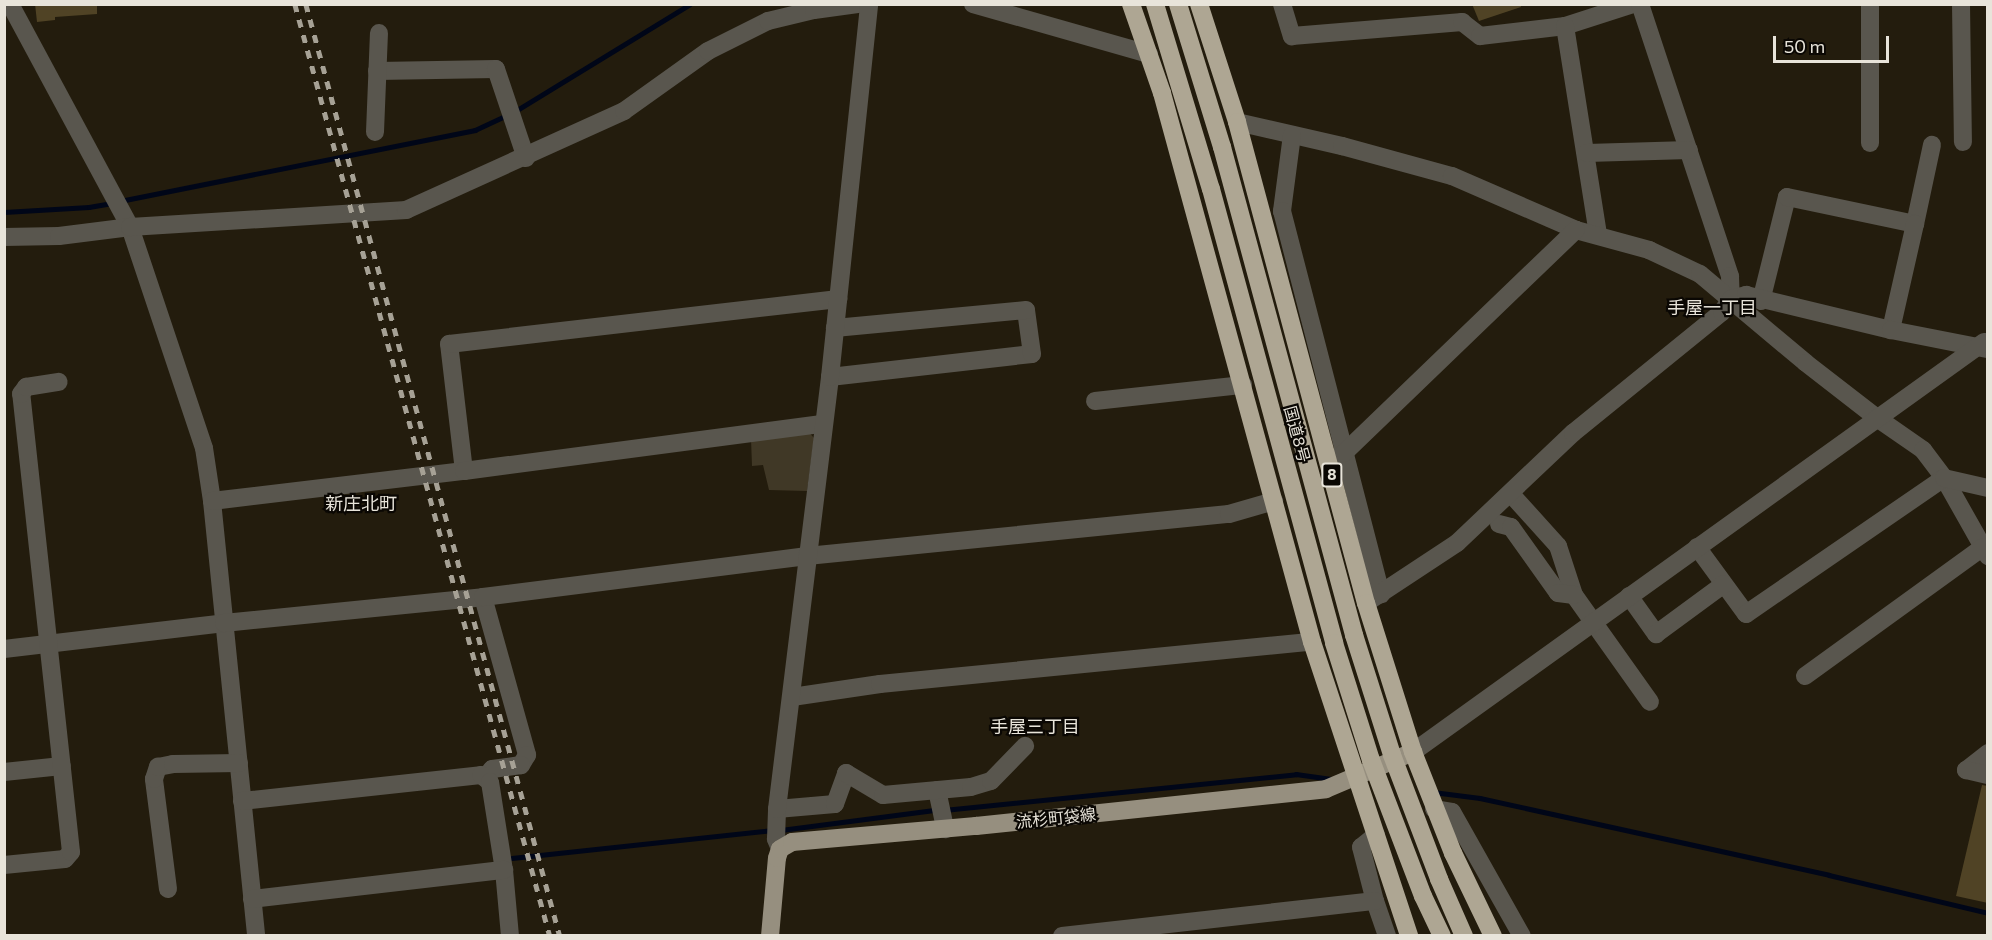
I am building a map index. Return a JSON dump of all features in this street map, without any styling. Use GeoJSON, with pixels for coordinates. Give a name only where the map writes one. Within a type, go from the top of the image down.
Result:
{"type":"FeatureCollection","features":[{"type":"Feature","properties":{"kind":"highway"},"geometry":{"type":"LineString","coordinates":[[1131,4],[1149,54],[1243,385],[1312,642],[1359,777],[1409,936]]}},
{"type":"Feature","properties":{"kind":"highway","name":"国道8号"},"geometry":{"type":"LineString","coordinates":[[1155,4],[1214,201],[1334,643],[1371,760],[1442,936]]}},
{"type":"Feature","properties":{"kind":"highway","name":"国道8号"},"geometry":{"type":"LineString","coordinates":[[1178,4],[1222,147],[1354,635],[1392,755],[1439,879],[1464,936]]}},
{"type":"Feature","properties":{"kind":"highway","name":"8"},"geometry":{"type":"LineString","coordinates":[[1199,4],[1237,122],[1336,457],[1413,752],[1434,809],[1494,936]]}},
{"type":"Feature","properties":{"kind":"main road","name":"流杉町袋線"},"geometry":{"type":"LineString","coordinates":[[780,849],[792,842],[944,824],[1326,789],[1359,777],[1413,752]]}},
{"type":"Feature","properties":{"kind":"main road"},"geometry":{"type":"LineString","coordinates":[[770,936],[780,849]]}},
{"type":"Feature","properties":{"kind":"street"},"geometry":{"type":"LineString","coordinates":[[10,4],[130,227],[204,448],[212,501],[256,936]]}},
{"type":"Feature","properties":{"kind":"street"},"geometry":{"type":"LineString","coordinates":[[4,237],[59,236],[130,227],[406,210],[526,158],[624,111],[708,51],[768,21],[814,10],[858,4]]}},
{"type":"Feature","properties":{"kind":"street"},"geometry":{"type":"LineString","coordinates":[[780,849],[776,838],[777,808],[792,697],[822,424],[830,377],[869,4]]}},
{"type":"Feature","properties":{"kind":"street"},"geometry":{"type":"LineString","coordinates":[[973,4],[1149,54]]}},
{"type":"Feature","properties":{"kind":"street"},"geometry":{"type":"LineString","coordinates":[[1282,4],[1292,36],[1462,22],[1480,36],[1565,26],[1633,4]]}},
{"type":"Feature","properties":{"kind":"street"},"geometry":{"type":"LineString","coordinates":[[1373,599],[1457,543],[1573,433],[1722,312],[1731,299],[1730,276],[1640,4]]}},
{"type":"Feature","properties":{"kind":"street"},"geometry":{"type":"LineString","coordinates":[[1870,4],[1870,142]]}},
{"type":"Feature","properties":{"kind":"street"},"geometry":{"type":"LineString","coordinates":[[1961,4],[1962,142]]}},
{"type":"Feature","properties":{"kind":"street"},"geometry":{"type":"LineString","coordinates":[[1565,26],[1587,153],[1598,234]]}},
{"type":"Feature","properties":{"kind":"street"},"geometry":{"type":"LineString","coordinates":[[375,132],[379,33]]}},
{"type":"Feature","properties":{"kind":"street"},"geometry":{"type":"LineString","coordinates":[[377,71],[496,69],[526,158]]}},
{"type":"Feature","properties":{"kind":"street"},"geometry":{"type":"LineString","coordinates":[[1237,122],[1371,153],[1452,176],[1576,230],[1598,234],[1650,250],[1700,274],[1877,418],[1923,450],[1944,478],[1985,552],[1806,676]]}},
{"type":"Feature","properties":{"kind":"street"},"geometry":{"type":"LineString","coordinates":[[1292,135],[1282,211],[1336,457]]}},
{"type":"Feature","properties":{"kind":"street"},"geometry":{"type":"LineString","coordinates":[[1891,330],[1932,145]]}},
{"type":"Feature","properties":{"kind":"street"},"geometry":{"type":"LineString","coordinates":[[1587,153],[1689,150]]}},
{"type":"Feature","properties":{"kind":"street"},"geometry":{"type":"LineString","coordinates":[[1761,301],[1787,197],[1915,224]]}},
{"type":"Feature","properties":{"kind":"street"},"geometry":{"type":"LineString","coordinates":[[1336,457],[1576,230]]}},
{"type":"Feature","properties":{"kind":"street"},"geometry":{"type":"LineString","coordinates":[[1731,299],[1746,295],[1761,301],[1891,330],[1984,345]]}},
{"type":"Feature","properties":{"kind":"street"},"geometry":{"type":"LineString","coordinates":[[464,471],[449,344],[838,299]]}},
{"type":"Feature","properties":{"kind":"street"},"geometry":{"type":"LineString","coordinates":[[830,377],[1032,354],[1026,310],[835,328]]}},
{"type":"Feature","properties":{"kind":"street"},"geometry":{"type":"LineString","coordinates":[[1413,752],[1877,418],[1984,345]]}},
{"type":"Feature","properties":{"kind":"street"},"geometry":{"type":"LineString","coordinates":[[4,866],[65,859],[71,852],[21,394],[26,387],[59,382]]}},
{"type":"Feature","properties":{"kind":"street"},"geometry":{"type":"LineString","coordinates":[[1095,401],[1243,385]]}},
{"type":"Feature","properties":{"kind":"street"},"geometry":{"type":"LineString","coordinates":[[212,501],[822,424]]}},
{"type":"Feature","properties":{"kind":"street"},"geometry":{"type":"LineString","coordinates":[[1697,547],[1746,614],[1944,478],[1988,488]]}},
{"type":"Feature","properties":{"kind":"street"},"geometry":{"type":"LineString","coordinates":[[1511,494],[1558,546],[1574,595],[1650,702]]}},
{"type":"Feature","properties":{"kind":"street"},"geometry":{"type":"LineString","coordinates":[[4,649],[224,622],[483,597],[807,556],[1229,513],[1275,501]]}},
{"type":"Feature","properties":{"kind":"street"},"geometry":{"type":"LineString","coordinates":[[1499,524],[1511,526],[1558,593],[1574,595]]}},
{"type":"Feature","properties":{"kind":"street"},"geometry":{"type":"LineString","coordinates":[[1629,596],[1656,634],[1724,584]]}},
{"type":"Feature","properties":{"kind":"street"},"geometry":{"type":"LineString","coordinates":[[483,597],[527,755],[521,765],[492,769],[485,778]]}},
{"type":"Feature","properties":{"kind":"street"},"geometry":{"type":"LineString","coordinates":[[792,697],[880,684],[1312,642]]}},
{"type":"Feature","properties":{"kind":"street"},"geometry":{"type":"LineString","coordinates":[[777,808],[835,804],[846,773],[883,795],[938,795],[971,788],[991,781],[1026,746]]}},
{"type":"Feature","properties":{"kind":"street"},"geometry":{"type":"LineString","coordinates":[[1988,753],[1966,770],[1988,775]]}},
{"type":"Feature","properties":{"kind":"street"},"geometry":{"type":"LineString","coordinates":[[168,889],[154,779],[159,767],[173,764],[239,762]]}},
{"type":"Feature","properties":{"kind":"street"},"geometry":{"type":"LineString","coordinates":[[4,772],[62,766]]}},
{"type":"Feature","properties":{"kind":"street"},"geometry":{"type":"LineString","coordinates":[[242,801],[481,775],[490,782],[504,870],[510,936]]}},
{"type":"Feature","properties":{"kind":"street"},"geometry":{"type":"LineString","coordinates":[[938,795],[944,824]]}},
{"type":"Feature","properties":{"kind":"street"},"geometry":{"type":"LineString","coordinates":[[1434,809],[1452,812],[1522,936]]}},
{"type":"Feature","properties":{"kind":"street"},"geometry":{"type":"LineString","coordinates":[[1376,836],[1361,848],[1375,901],[1388,936]]}},
{"type":"Feature","properties":{"kind":"street"},"geometry":{"type":"LineString","coordinates":[[252,899],[504,870]]}},
{"type":"Feature","properties":{"kind":"street"},"geometry":{"type":"LineString","coordinates":[[1062,936],[1375,901]]}},
{"type":"Feature","properties":{"kind":"shaded area"},"geometry":{"type":"Polygon","coordinates":[[[807,430],[814,438],[807,491],[769,490],[763,465],[752,466],[751,439],[807,430]]]}},
{"type":"Feature","properties":{"kind":"building"},"geometry":{"type":"Polygon","coordinates":[[[35,4],[97,4],[97,14],[55,17],[55,20],[37,22],[35,4]]]}},
{"type":"Feature","properties":{"kind":"building"},"geometry":{"type":"Polygon","coordinates":[[[1472,4],[1520,4],[1521,7],[1479,21],[1472,4]]]}},
{"type":"Feature","properties":{"kind":"building"},"geometry":{"type":"Polygon","coordinates":[[[1982,785],[1988,786],[1988,903],[1956,896],[1982,785]]]}},
{"type":"Feature","properties":{"kind":"waterway"},"geometry":{"type":"LineString","coordinates":[[514,112],[690,4]]}},
{"type":"Feature","properties":{"kind":"waterway"},"geometry":{"type":"LineString","coordinates":[[120,201],[475,130],[507,115]]}},
{"type":"Feature","properties":{"kind":"waterway"},"geometry":{"type":"LineString","coordinates":[[4,212],[89,207],[112,203]]}},
{"type":"Feature","properties":{"kind":"waterway"},"geometry":{"type":"LineString","coordinates":[[944,810],[1296,774],[1333,779]]}},
{"type":"Feature","properties":{"kind":"waterway"},"geometry":{"type":"LineString","coordinates":[[1433,792],[1480,798],[1829,875],[1988,913]]}},
{"type":"Feature","properties":{"kind":"waterway"},"geometry":{"type":"LineString","coordinates":[[781,830],[936,810]]}},
{"type":"Feature","properties":{"kind":"waterway"},"geometry":{"type":"LineString","coordinates":[[512,858],[772,830]]}},
{"type":"Feature","properties":{"kind":"railway"},"geometry":{"type":"LineString","coordinates":[[295,4],[550,936]]}},
{"type":"Feature","properties":{"kind":"railway"},"geometry":{"type":"LineString","coordinates":[[306,4],[560,936]]}},
{"type":"Feature","properties":{"kind":"district","name":"手屋一丁目"},"geometry":{"type":"Point","coordinates":[1712,307]}},
{"type":"Feature","properties":{"kind":"district","name":"新庄北町"},"geometry":{"type":"Point","coordinates":[361,503]}},
{"type":"Feature","properties":{"kind":"district","name":"手屋三丁目"},"geometry":{"type":"Point","coordinates":[1035,726]}}]}
